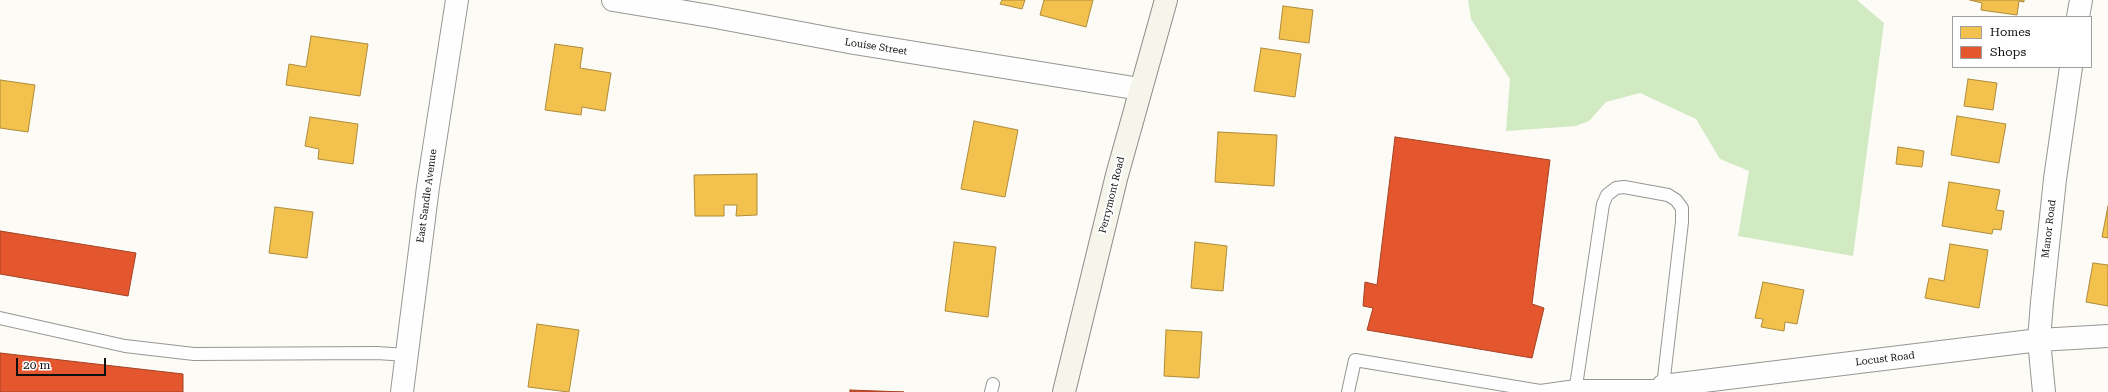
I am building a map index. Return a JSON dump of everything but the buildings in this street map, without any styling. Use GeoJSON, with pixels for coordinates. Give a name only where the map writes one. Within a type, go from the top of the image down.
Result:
{"type":"FeatureCollection","features":[{"type":"Feature","properties":{"kind":"street","name":"East Sandle Avenue"},"geometry":{"type":"LineString","coordinates":[[402,392],[428,187],[457,0]]}},
{"type":"Feature","properties":{"kind":"street","name":"Louise Street"},"geometry":{"type":"LineString","coordinates":[[613,0],[854,43],[1140,89]]}},
{"type":"Feature","properties":{"kind":"street","name":"Perrymont Road"},"geometry":{"type":"LineString","coordinates":[[1064,392],[1117,175],[1166,0]]}},
{"type":"Feature","properties":{"kind":"street"},"geometry":{"type":"LineString","coordinates":[[2078,16],[2081,0]]}},
{"type":"Feature","properties":{"kind":"street","name":"Manor Road"},"geometry":{"type":"LineString","coordinates":[[2044,392],[2040,340],[2049,232],[2071,68]]}},
{"type":"Feature","properties":{"kind":"street","name":"Locust Road"},"geometry":{"type":"LineString","coordinates":[[1663,386],[2040,340],[2108,336]]}},
{"type":"Feature","properties":{"kind":"lane"},"geometry":{"type":"LineString","coordinates":[[1348,392],[1355,360],[1519,390],[1540,391],[1576,386],[1663,386],[1682,222],[1682,208],[1676,200],[1668,195],[1624,187],[1616,188],[1607,195],[1603,204],[1576,386]]}},
{"type":"Feature","properties":{"kind":"lane"},"geometry":{"type":"LineString","coordinates":[[0,318],[126,346],[194,354],[377,353],[406,355]]}},
{"type":"Feature","properties":{"kind":"green space"},"geometry":{"type":"Polygon","coordinates":[[[1468,0],[1857,0],[1884,23],[1853,256],[1738,236],[1749,171],[1720,159],[1696,119],[1640,93],[1606,102],[1589,121],[1576,126],[1506,131],[1510,79],[1471,19],[1468,0]]]}}]}
